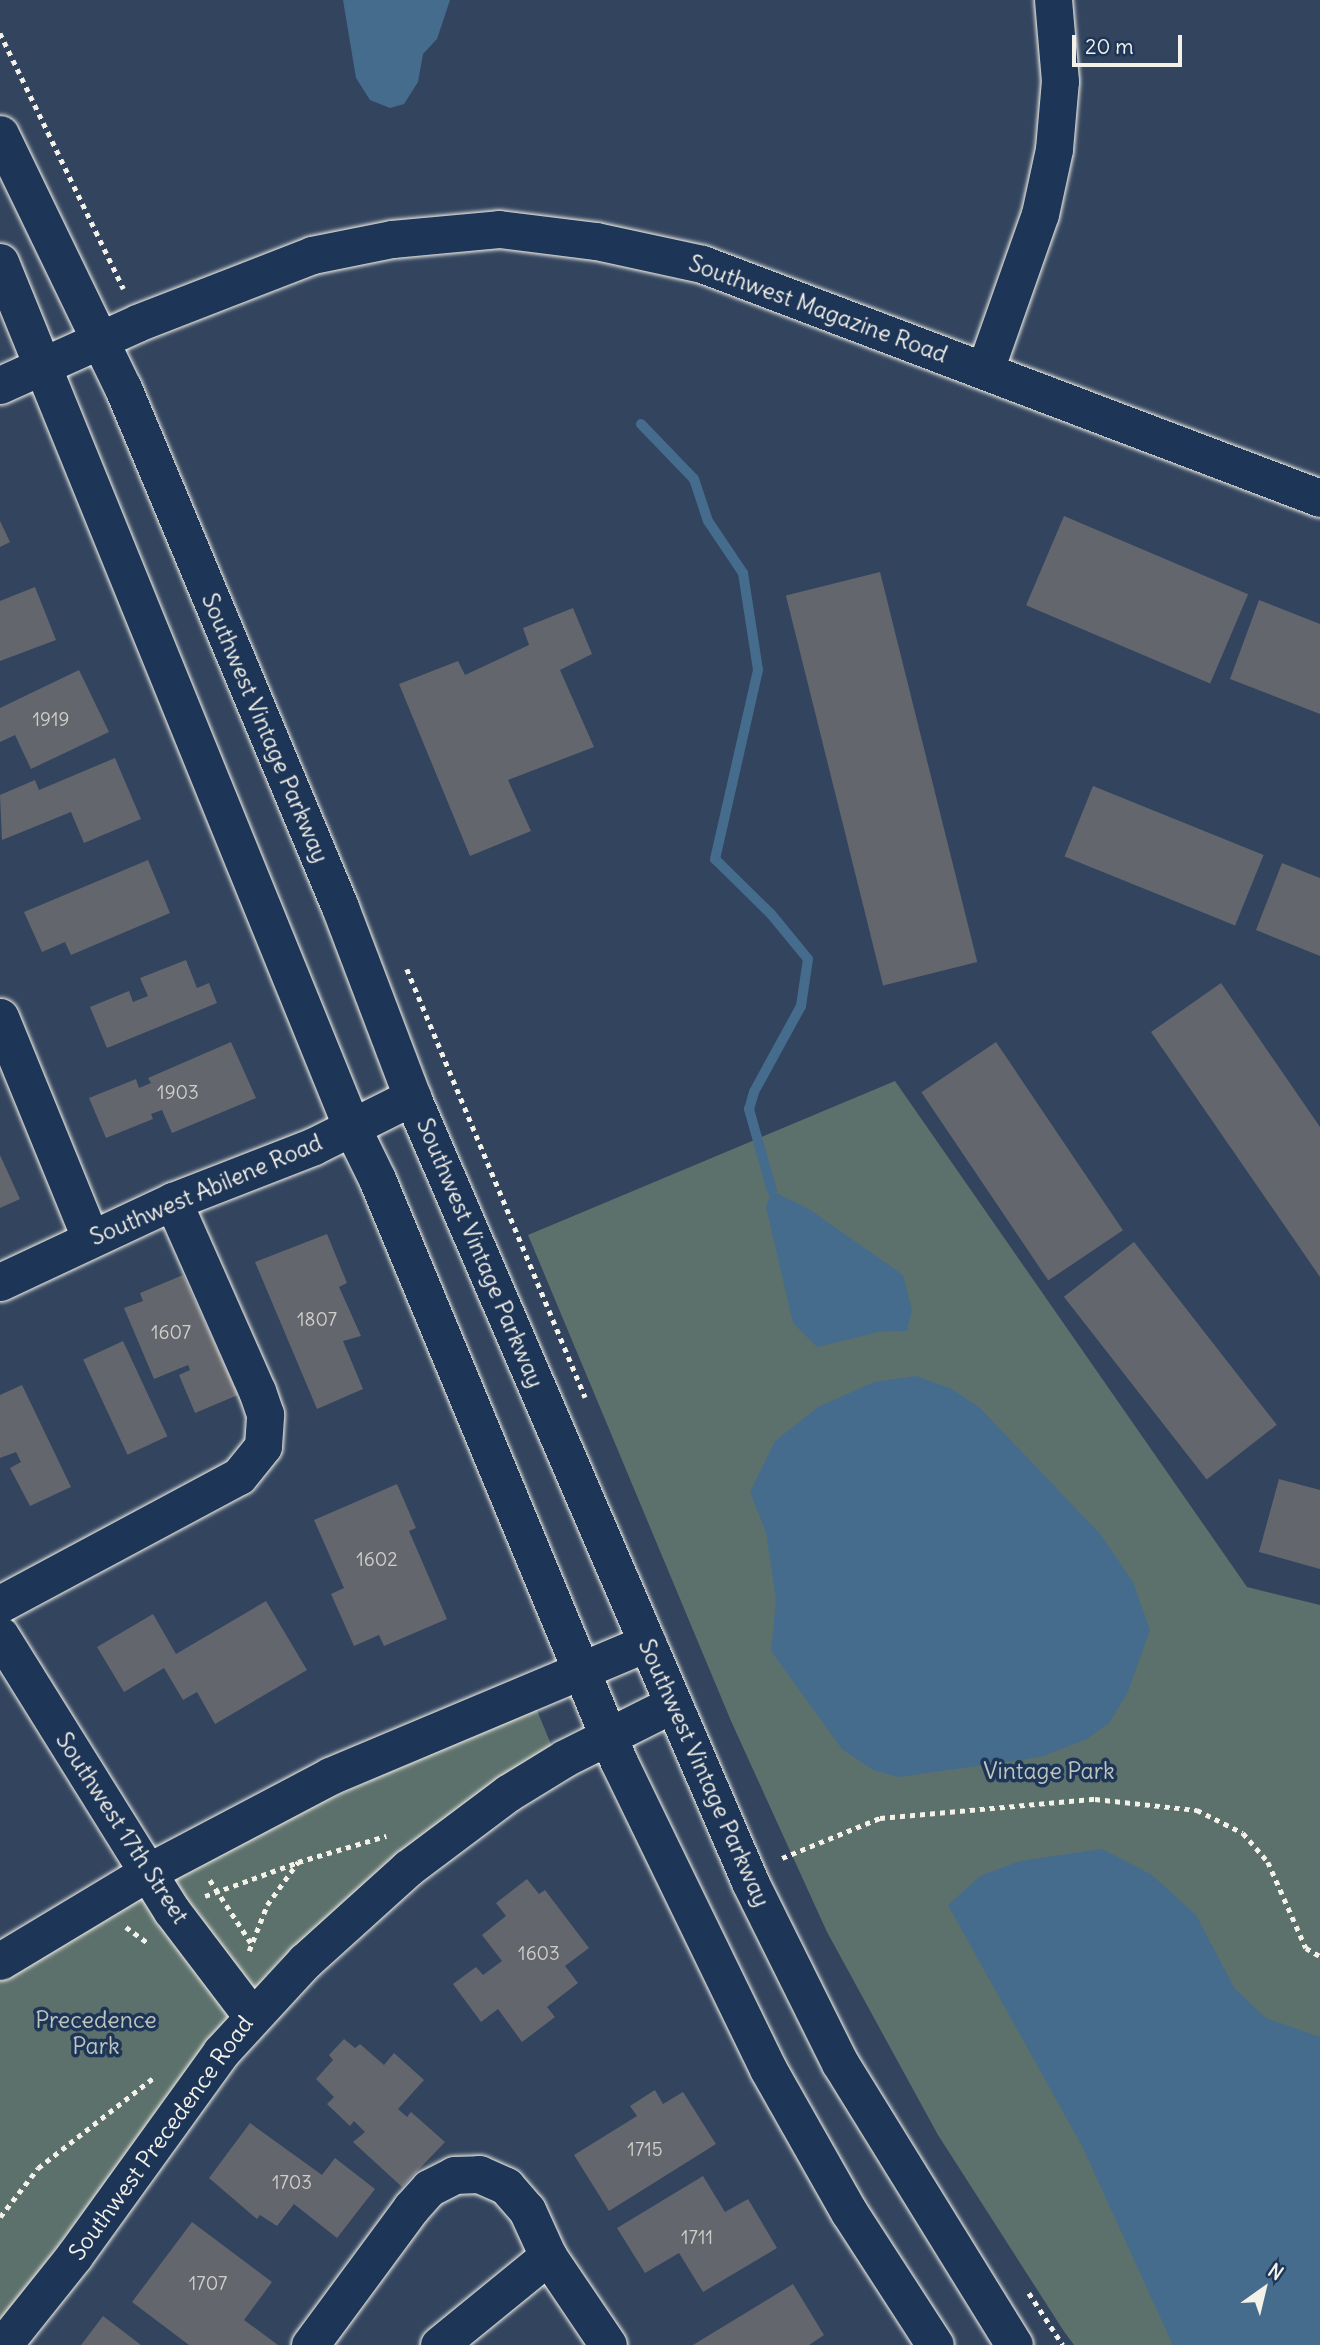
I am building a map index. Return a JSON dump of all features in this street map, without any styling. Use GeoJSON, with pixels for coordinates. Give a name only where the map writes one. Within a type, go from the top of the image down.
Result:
{"type":"FeatureCollection","features":[{"type":"Feature","properties":{"kind":"street"},"geometry":{"type":"LineString","coordinates":[[985,370],[1040,214],[1054,149],[1060,81],[1054,0]]}},
{"type":"Feature","properties":{"kind":"street","name":"Southwest Vintage Parkway"},"geometry":{"type":"LineString","coordinates":[[0,134],[101,339],[335,895],[412,1097],[750,1882],[840,2063],[1014,2345]]}},
{"type":"Feature","properties":{"kind":"street","name":"Southwest Magazine Road"},"geometry":{"type":"LineString","coordinates":[[0,385],[137,323],[312,256],[392,239],[499,229],[596,241],[702,264],[1320,498]]}},
{"type":"Feature","properties":{"kind":"street"},"geometry":{"type":"LineString","coordinates":[[0,262],[352,1128],[377,1179],[608,1736],[768,2069],[849,2212],[935,2345]]}},
{"type":"Feature","properties":{"kind":"street"},"geometry":{"type":"LineString","coordinates":[[0,1017],[90,1238]]}},
{"type":"Feature","properties":{"kind":"street","name":"Southwest Abilene Road"},"geometry":{"type":"LineString","coordinates":[[0,1282],[173,1201],[352,1128],[412,1097]]}},
{"type":"Feature","properties":{"kind":"street"},"geometry":{"type":"LineString","coordinates":[[0,1604],[239,1476],[263,1446],[265,1414],[257,1391],[173,1201]]}},
{"type":"Feature","properties":{"kind":"street","name":"Southwest 17th Street"},"geometry":{"type":"LineString","coordinates":[[0,1635],[148,1872],[251,2015]]}},
{"type":"Feature","properties":{"kind":"street"},"geometry":{"type":"LineString","coordinates":[[0,1961],[148,1872],[330,1776],[647,1643]]}},
{"type":"Feature","properties":{"kind":"street","name":"Southwest Precedence Road"},"geometry":{"type":"LineString","coordinates":[[3,2345],[80,2248],[251,2015],[381,1891],[441,1842],[508,1793],[608,1736],[673,1704]]}},
{"type":"Feature","properties":{"kind":"street"},"geometry":{"type":"LineString","coordinates":[[310,2345],[411,2208],[429,2188],[454,2175],[480,2174],[506,2186],[527,2210],[548,2256],[608,2345]]}},
{"type":"Feature","properties":{"kind":"street"},"geometry":{"type":"LineString","coordinates":[[439,2345],[548,2256]]}},
{"type":"Feature","properties":{"kind":"path"},"geometry":{"type":"LineString","coordinates":[[0,33],[118,273],[137,323]]}},
{"type":"Feature","properties":{"kind":"path"},"geometry":{"type":"LineString","coordinates":[[402,957],[587,1402]]}},
{"type":"Feature","properties":{"kind":"path"},"geometry":{"type":"LineString","coordinates":[[782,1858],[880,1818],[1095,1799],[1197,1810],[1243,1833],[1268,1862],[1306,1948],[1320,1956]]}},
{"type":"Feature","properties":{"kind":"path"},"geometry":{"type":"LineString","coordinates":[[778,1847],[788,1869]]}},
{"type":"Feature","properties":{"kind":"path"},"geometry":{"type":"LineString","coordinates":[[192,1851],[252,1944]]}},
{"type":"Feature","properties":{"kind":"path"},"geometry":{"type":"LineString","coordinates":[[109,1895],[127,1929],[149,1944]]}},
{"type":"Feature","properties":{"kind":"path"},"geometry":{"type":"LineString","coordinates":[[1024,2286],[1063,2345]]}},
{"type":"Feature","properties":{"kind":"green space","name":"Vintage Park"},"geometry":{"type":"Polygon","coordinates":[[[895,1081],[1247,1587],[1320,1605],[1320,2345],[1074,2345],[1063,2330],[938,2135],[827,1932],[731,1721],[528,1235],[895,1081]]]}},
{"type":"Feature","properties":{"kind":"green space","name":"Precedence Park"},"geometry":{"type":"Polygon","coordinates":[[[536,1708],[553,1749],[280,1960],[201,2052],[0,2325],[0,1980],[137,1895],[292,1815],[536,1708]]]}},
{"type":"Feature","properties":{"kind":"water"},"geometry":{"type":"Polygon","coordinates":[[[343,0],[450,0],[437,39],[423,54],[418,82],[404,104],[390,108],[370,100],[356,78],[343,0]]]}},
{"type":"Feature","properties":{"kind":"water"},"geometry":{"type":"Polygon","coordinates":[[[772,1191],[809,1209],[903,1275],[912,1310],[907,1331],[878,1332],[817,1347],[793,1323],[766,1207],[772,1191]]]}},
{"type":"Feature","properties":{"kind":"water"},"geometry":{"type":"Polygon","coordinates":[[[916,1376],[952,1389],[980,1408],[1101,1535],[1133,1582],[1150,1630],[1127,1694],[1109,1723],[1087,1739],[1040,1757],[899,1777],[873,1770],[842,1749],[771,1651],[776,1600],[766,1532],[750,1492],[775,1441],[818,1407],[874,1382],[916,1376]]]}},
{"type":"Feature","properties":{"kind":"water"},"geometry":{"type":"Polygon","coordinates":[[[1102,1849],[1152,1875],[1196,1915],[1235,1989],[1266,2018],[1320,2037],[1320,2345],[1173,2345],[1082,2146],[948,1905],[980,1876],[1020,1861],[1102,1849]]]}},
{"type":"Feature","properties":{"kind":"building"},"geometry":{"type":"Polygon","coordinates":[[[1064,516],[1248,594],[1210,683],[1026,605],[1064,516]]]}},
{"type":"Feature","properties":{"kind":"building"},"geometry":{"type":"Polygon","coordinates":[[[0,521],[10,542],[0,547],[0,521]]]}},
{"type":"Feature","properties":{"kind":"building"},"geometry":{"type":"Polygon","coordinates":[[[880,572],[977,962],[883,986],[786,595],[880,572]]]}},
{"type":"Feature","properties":{"kind":"building"},"geometry":{"type":"Polygon","coordinates":[[[35,587],[56,640],[0,661],[0,601],[35,587]]]}},
{"type":"Feature","properties":{"kind":"building"},"geometry":{"type":"Polygon","coordinates":[[[1259,600],[1320,624],[1320,714],[1230,679],[1259,600]]]}},
{"type":"Feature","properties":{"kind":"building"},"geometry":{"type":"Polygon","coordinates":[[[573,608],[592,654],[560,670],[594,747],[508,780],[531,831],[470,856],[399,684],[458,661],[465,675],[529,645],[523,628],[573,608]]]}},
{"type":"Feature","properties":{"kind":"building"},"geometry":{"type":"Polygon","coordinates":[[[79,670],[109,732],[31,769],[15,735],[0,742],[0,708],[79,670]]]}},
{"type":"Feature","properties":{"kind":"building"},"geometry":{"type":"Polygon","coordinates":[[[115,758],[141,819],[84,843],[71,812],[2,840],[0,795],[35,780],[39,790],[115,758]]]}},
{"type":"Feature","properties":{"kind":"building"},"geometry":{"type":"Polygon","coordinates":[[[1093,786],[1264,855],[1235,925],[1065,856],[1093,786]]]}},
{"type":"Feature","properties":{"kind":"building"},"geometry":{"type":"Polygon","coordinates":[[[148,860],[170,913],[71,955],[65,942],[42,952],[24,912],[148,860]]]}},
{"type":"Feature","properties":{"kind":"building"},"geometry":{"type":"Polygon","coordinates":[[[1282,863],[1320,878],[1320,956],[1256,930],[1282,863]]]}},
{"type":"Feature","properties":{"kind":"building"},"geometry":{"type":"Polygon","coordinates":[[[186,960],[197,988],[209,983],[217,1003],[107,1048],[90,1007],[129,991],[133,1002],[148,996],[140,978],[186,960]]]}},
{"type":"Feature","properties":{"kind":"building"},"geometry":{"type":"Polygon","coordinates":[[[1221,983],[1320,1127],[1320,1277],[1151,1032],[1221,983]]]}},
{"type":"Feature","properties":{"kind":"building"},"geometry":{"type":"Polygon","coordinates":[[[231,1042],[256,1098],[172,1133],[162,1110],[151,1114],[153,1119],[106,1138],[89,1098],[136,1079],[139,1088],[151,1083],[148,1078],[231,1042]]]}},
{"type":"Feature","properties":{"kind":"building"},"geometry":{"type":"Polygon","coordinates":[[[996,1042],[1123,1230],[1048,1281],[921,1092],[996,1042]]]}},
{"type":"Feature","properties":{"kind":"building"},"geometry":{"type":"Polygon","coordinates":[[[0,1155],[20,1199],[0,1208],[0,1155]]]}},
{"type":"Feature","properties":{"kind":"building"},"geometry":{"type":"Polygon","coordinates":[[[327,1234],[347,1283],[339,1287],[361,1336],[343,1341],[363,1389],[317,1409],[255,1262],[327,1234]]]}},
{"type":"Feature","properties":{"kind":"building"},"geometry":{"type":"Polygon","coordinates":[[[1134,1242],[1277,1425],[1207,1480],[1064,1297],[1134,1242]]]}},
{"type":"Feature","properties":{"kind":"building"},"geometry":{"type":"Polygon","coordinates":[[[183,1275],[238,1395],[195,1413],[179,1375],[190,1370],[188,1365],[154,1379],[124,1308],[143,1301],[140,1293],[183,1275]]]}},
{"type":"Feature","properties":{"kind":"building"},"geometry":{"type":"Polygon","coordinates":[[[123,1341],[167,1436],[127,1455],[83,1360],[123,1341]]]}},
{"type":"Feature","properties":{"kind":"building"},"geometry":{"type":"Polygon","coordinates":[[[22,1385],[71,1487],[30,1506],[10,1468],[21,1462],[16,1452],[0,1458],[0,1395],[22,1385]]]}},
{"type":"Feature","properties":{"kind":"building"},"geometry":{"type":"Polygon","coordinates":[[[1279,1479],[1320,1490],[1320,1569],[1259,1552],[1279,1479]]]}},
{"type":"Feature","properties":{"kind":"building"},"geometry":{"type":"Polygon","coordinates":[[[397,1484],[416,1528],[409,1531],[447,1619],[384,1646],[379,1635],[354,1646],[331,1594],[344,1588],[314,1520],[397,1484]]]}},
{"type":"Feature","properties":{"kind":"building"},"geometry":{"type":"Polygon","coordinates":[[[266,1601],[307,1670],[215,1724],[197,1692],[183,1700],[164,1668],[124,1692],[97,1647],[153,1614],[176,1654],[266,1601]]]}},
{"type":"Feature","properties":{"kind":"building"},"geometry":{"type":"Polygon","coordinates":[[[527,1879],[539,1894],[545,1890],[589,1948],[565,1966],[578,1983],[547,2007],[555,2017],[522,2042],[498,2009],[481,2022],[453,1984],[476,1967],[483,1975],[502,1961],[482,1935],[506,1916],[496,1903],[527,1879]]]}},
{"type":"Feature","properties":{"kind":"building"},"geometry":{"type":"Polygon","coordinates":[[[344,2039],[355,2048],[360,2044],[384,2065],[394,2053],[424,2080],[398,2109],[407,2117],[411,2112],[445,2142],[402,2187],[353,2142],[365,2132],[354,2121],[350,2126],[327,2104],[334,2097],[316,2079],[333,2060],[329,2055],[344,2039]]]}},
{"type":"Feature","properties":{"kind":"building"},"geometry":{"type":"Polygon","coordinates":[[[655,2090],[663,2104],[683,2092],[716,2144],[609,2211],[574,2155],[637,2116],[630,2106],[655,2090]]]}},
{"type":"Feature","properties":{"kind":"building"},"geometry":{"type":"Polygon","coordinates":[[[250,2123],[322,2175],[335,2158],[375,2189],[337,2238],[294,2204],[277,2226],[260,2215],[257,2219],[209,2178],[250,2123]]]}},
{"type":"Feature","properties":{"kind":"building"},"geometry":{"type":"Polygon","coordinates":[[[703,2176],[725,2212],[748,2199],[777,2248],[703,2292],[679,2253],[645,2273],[617,2228],[703,2176]]]}},
{"type":"Feature","properties":{"kind":"building"},"geometry":{"type":"Polygon","coordinates":[[[192,2222],[272,2282],[244,2320],[278,2345],[189,2345],[132,2302],[192,2222]]]}},
{"type":"Feature","properties":{"kind":"building"},"geometry":{"type":"Polygon","coordinates":[[[793,2284],[824,2335],[809,2345],[693,2345],[793,2284]]]}},
{"type":"Feature","properties":{"kind":"building"},"geometry":{"type":"Polygon","coordinates":[[[103,2316],[141,2345],[81,2345],[103,2316]]]}},
{"type":"Feature","properties":{"kind":"waterway"},"geometry":{"type":"LineString","coordinates":[[641,424],[694,479],[708,521],[743,573],[758,670],[715,859],[771,914],[808,959],[801,1006],[754,1092],[749,1109],[772,1191]]}}]}
